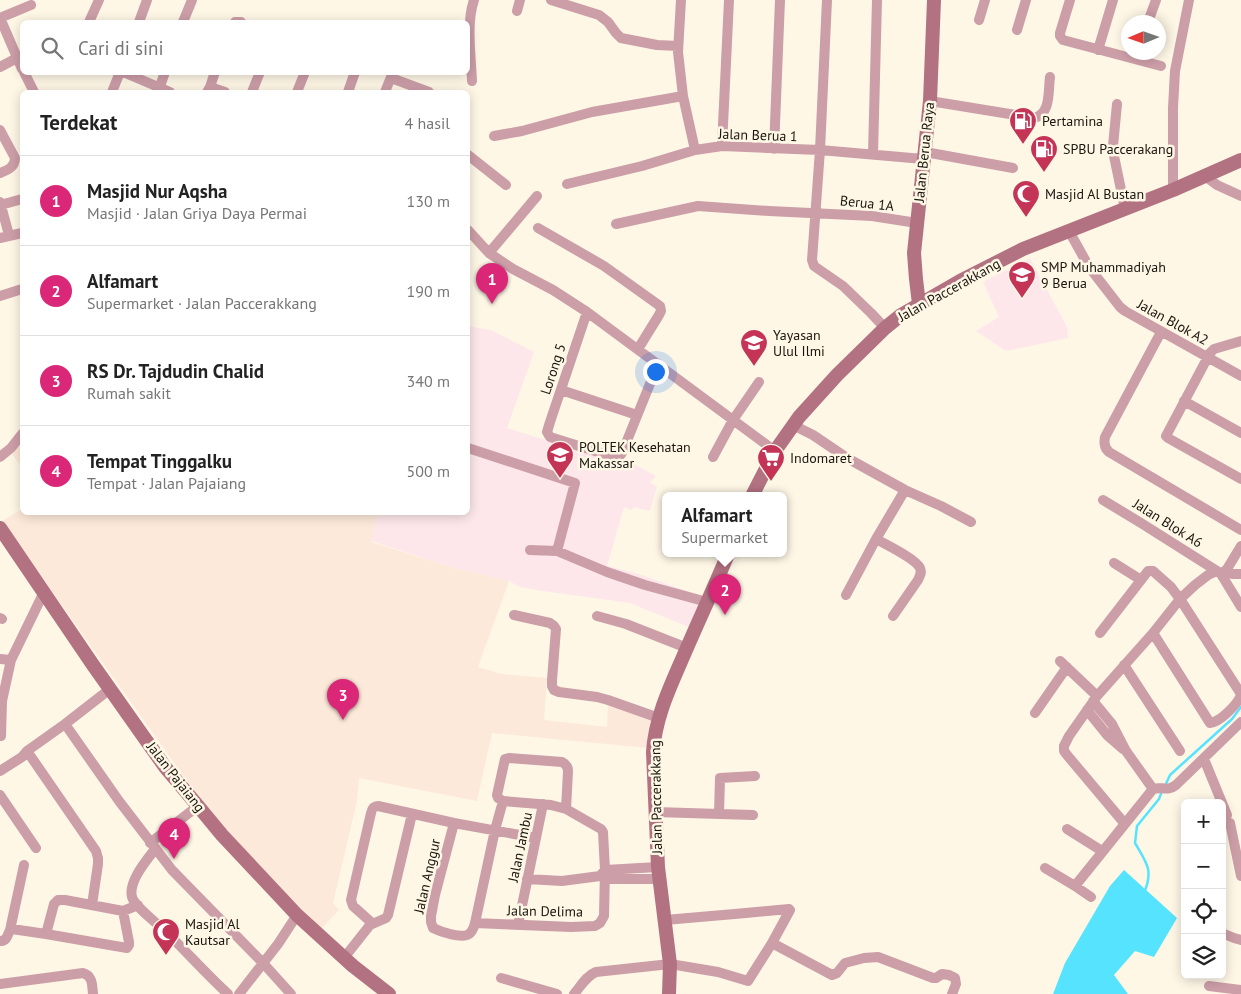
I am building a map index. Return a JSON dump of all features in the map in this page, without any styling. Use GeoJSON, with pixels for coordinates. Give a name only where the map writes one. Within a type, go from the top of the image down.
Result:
{"type":"FeatureCollection","features":[{"type":"Feature","properties":{"kind":"main road","name":"Jalan Berua Raya"},"geometry":{"type":"LineString","coordinates":[[920,304],[914,254],[930,101],[934,0]]}},
{"type":"Feature","properties":{"kind":"main road","name":"Jalan Paccerakkang"},"geometry":{"type":"LineString","coordinates":[[754,492],[775,451],[793,425],[837,375],[901,315],[1023,249],[1173,190],[1241,160]]}},
{"type":"Feature","properties":{"kind":"main road","name":"Jalan Pajaiang"},"geometry":{"type":"LineString","coordinates":[[0,528],[165,767],[222,835],[298,915],[353,966],[389,994]]}},
{"type":"Feature","properties":{"kind":"main road","name":"Jalan Paccerakkang"},"geometry":{"type":"LineString","coordinates":[[668,994],[670,964],[658,873],[654,740],[659,718],[672,684],[727,557]]}},
{"type":"Feature","properties":{"kind":"street"},"geometry":{"type":"LineString","coordinates":[[90,20],[99,0]]}},
{"type":"Feature","properties":{"kind":"street"},"geometry":{"type":"LineString","coordinates":[[140,20],[147,0]]}},
{"type":"Feature","properties":{"kind":"street"},"geometry":{"type":"LineString","coordinates":[[184,20],[192,0]]}},
{"type":"Feature","properties":{"kind":"street"},"geometry":{"type":"LineString","coordinates":[[472,81],[470,22],[471,8],[474,0]]}},
{"type":"Feature","properties":{"kind":"street"},"geometry":{"type":"LineString","coordinates":[[517,11],[520,0]]}},
{"type":"Feature","properties":{"kind":"street"},"geometry":{"type":"LineString","coordinates":[[551,0],[599,15],[608,22],[621,38],[657,45],[678,46]]}},
{"type":"Feature","properties":{"kind":"street"},"geometry":{"type":"LineString","coordinates":[[681,0],[678,46],[683,96],[695,150]]}},
{"type":"Feature","properties":{"kind":"street"},"geometry":{"type":"LineString","coordinates":[[722,146],[729,0]]}},
{"type":"Feature","properties":{"kind":"street"},"geometry":{"type":"LineString","coordinates":[[774,148],[780,0]]}},
{"type":"Feature","properties":{"kind":"street"},"geometry":{"type":"LineString","coordinates":[[827,0],[820,150],[812,260],[814,266],[843,286],[885,328]]}},
{"type":"Feature","properties":{"kind":"street"},"geometry":{"type":"LineString","coordinates":[[873,154],[877,0]]}},
{"type":"Feature","properties":{"kind":"street"},"geometry":{"type":"LineString","coordinates":[[980,20],[985,0]]}},
{"type":"Feature","properties":{"kind":"street"},"geometry":{"type":"LineString","coordinates":[[1017,30],[1026,0]]}},
{"type":"Feature","properties":{"kind":"street"},"geometry":{"type":"LineString","coordinates":[[1070,0],[1060,33],[1061,39],[1098,50],[1121,53]]}},
{"type":"Feature","properties":{"kind":"street"},"geometry":{"type":"LineString","coordinates":[[1098,50],[1113,0]]}},
{"type":"Feature","properties":{"kind":"street"},"geometry":{"type":"LineString","coordinates":[[1151,15],[1156,0]]}},
{"type":"Feature","properties":{"kind":"street"},"geometry":{"type":"LineString","coordinates":[[1173,190],[1175,71],[1189,0]]}},
{"type":"Feature","properties":{"kind":"street"},"geometry":{"type":"LineString","coordinates":[[20,65],[0,18],[32,5]]}},
{"type":"Feature","properties":{"kind":"street"},"geometry":{"type":"LineString","coordinates":[[0,67],[17,58]]}},
{"type":"Feature","properties":{"kind":"street"},"geometry":{"type":"LineString","coordinates":[[1147,60],[1161,66]]}},
{"type":"Feature","properties":{"kind":"street"},"geometry":{"type":"LineString","coordinates":[[26,75],[33,90]]}},
{"type":"Feature","properties":{"kind":"street"},"geometry":{"type":"LineString","coordinates":[[113,90],[120,75]]}},
{"type":"Feature","properties":{"kind":"street"},"geometry":{"type":"LineString","coordinates":[[127,75],[159,90],[164,75]]}},
{"type":"Feature","properties":{"kind":"street"},"geometry":{"type":"LineString","coordinates":[[209,90],[214,75]]}},
{"type":"Feature","properties":{"kind":"street"},"geometry":{"type":"LineString","coordinates":[[253,90],[259,75]]}},
{"type":"Feature","properties":{"kind":"street"},"geometry":{"type":"LineString","coordinates":[[298,90],[304,75]]}},
{"type":"Feature","properties":{"kind":"street"},"geometry":{"type":"LineString","coordinates":[[349,90],[354,75]]}},
{"type":"Feature","properties":{"kind":"street"},"geometry":{"type":"LineString","coordinates":[[386,90],[392,75],[425,90]]}},
{"type":"Feature","properties":{"kind":"street"},"geometry":{"type":"LineString","coordinates":[[930,101],[1034,118],[1044,113],[1046,108],[1050,77]]}},
{"type":"Feature","properties":{"kind":"street"},"geometry":{"type":"LineString","coordinates":[[494,136],[522,131],[592,112],[683,96]]}},
{"type":"Feature","properties":{"kind":"street"},"geometry":{"type":"LineString","coordinates":[[1117,104],[1113,146],[1125,209]]}},
{"type":"Feature","properties":{"kind":"street"},"geometry":{"type":"LineString","coordinates":[[0,130],[15,163],[0,173]]}},
{"type":"Feature","properties":{"kind":"street","name":"Jalan Berua 1"},"geometry":{"type":"LineString","coordinates":[[567,184],[642,166],[695,150],[722,146],[924,155],[1013,168]]}},
{"type":"Feature","properties":{"kind":"street"},"geometry":{"type":"LineString","coordinates":[[470,157],[506,185]]}},
{"type":"Feature","properties":{"kind":"street"},"geometry":{"type":"LineString","coordinates":[[1205,176],[1217,185],[1241,196]]}},
{"type":"Feature","properties":{"kind":"street"},"geometry":{"type":"LineString","coordinates":[[489,253],[537,196]]}},
{"type":"Feature","properties":{"kind":"street"},"geometry":{"type":"LineString","coordinates":[[20,199],[0,204],[5,237],[20,233]]}},
{"type":"Feature","properties":{"kind":"street","name":"Berua 1A"},"geometry":{"type":"LineString","coordinates":[[616,224],[698,206],[872,216],[917,223]]}},
{"type":"Feature","properties":{"kind":"street"},"geometry":{"type":"LineString","coordinates":[[538,228],[604,266],[660,306],[661,311],[659,315],[638,349]]}},
{"type":"Feature","properties":{"kind":"street","name":"Jalan Blok A2"},"geometry":{"type":"LineString","coordinates":[[1069,231],[1090,267],[1120,307],[1241,376]]}},
{"type":"Feature","properties":{"kind":"street"},"geometry":{"type":"LineString","coordinates":[[470,232],[489,253],[587,312],[775,451]]}},
{"type":"Feature","properties":{"kind":"street"},"geometry":{"type":"LineString","coordinates":[[0,296],[20,290]]}},
{"type":"Feature","properties":{"kind":"street","name":"Lorong 5"},"geometry":{"type":"LineString","coordinates":[[587,312],[560,390],[548,435],[619,457],[637,414]]}},
{"type":"Feature","properties":{"kind":"street"},"geometry":{"type":"LineString","coordinates":[[1161,332],[1105,437],[1106,448],[1109,452],[1241,530]]}},
{"type":"Feature","properties":{"kind":"street"},"geometry":{"type":"LineString","coordinates":[[1241,341],[1214,349],[1210,353],[1166,434],[1167,438],[1241,479]]}},
{"type":"Feature","properties":{"kind":"street"},"geometry":{"type":"LineString","coordinates":[[560,390],[637,414],[658,364]]}},
{"type":"Feature","properties":{"kind":"street"},"geometry":{"type":"LineString","coordinates":[[712,456],[733,420],[759,382]]}},
{"type":"Feature","properties":{"kind":"street"},"geometry":{"type":"LineString","coordinates":[[1184,401],[1241,433]]}},
{"type":"Feature","properties":{"kind":"street"},"geometry":{"type":"LineString","coordinates":[[793,425],[905,490],[971,522]]}},
{"type":"Feature","properties":{"kind":"street"},"geometry":{"type":"LineString","coordinates":[[0,457],[11,448],[20,437]]}},
{"type":"Feature","properties":{"kind":"street"},"geometry":{"type":"LineString","coordinates":[[470,449],[575,482],[558,551]]}},
{"type":"Feature","properties":{"kind":"street"},"geometry":{"type":"LineString","coordinates":[[846,595],[905,490]]}},
{"type":"Feature","properties":{"kind":"street","name":"Jalan Blok A6"},"geometry":{"type":"LineString","coordinates":[[1103,500],[1222,571],[1241,607]]}},
{"type":"Feature","properties":{"kind":"street"},"geometry":{"type":"LineString","coordinates":[[876,539],[914,561],[921,571],[918,580],[893,616]]}},
{"type":"Feature","properties":{"kind":"street"},"geometry":{"type":"LineString","coordinates":[[1222,571],[1241,546]]}},
{"type":"Feature","properties":{"kind":"street"},"geometry":{"type":"LineString","coordinates":[[530,550],[558,551],[607,572],[645,585],[707,602]]}},
{"type":"Feature","properties":{"kind":"street"},"geometry":{"type":"LineString","coordinates":[[1114,562],[1141,580]]}},
{"type":"Feature","properties":{"kind":"street"},"geometry":{"type":"LineString","coordinates":[[1035,713],[1063,664],[1092,702],[1108,736],[1126,751],[1155,788],[1169,789],[1176,785],[1204,759],[1237,717],[1241,694],[1180,599],[1153,571],[1148,571],[1100,633]]}},
{"type":"Feature","properties":{"kind":"street"},"geometry":{"type":"LineString","coordinates":[[1124,824],[1067,755],[1064,751],[1064,746],[1092,702],[1153,633],[1180,599],[1208,575],[1222,571],[1241,574]]}},
{"type":"Feature","properties":{"kind":"street"},"geometry":{"type":"LineString","coordinates":[[1,736],[5,660],[44,592]]}},
{"type":"Feature","properties":{"kind":"street"},"geometry":{"type":"LineString","coordinates":[[514,615],[550,623],[556,629],[552,680],[554,690],[597,697],[659,718]]}},
{"type":"Feature","properties":{"kind":"street"},"geometry":{"type":"LineString","coordinates":[[596,616],[626,624],[687,648]]}},
{"type":"Feature","properties":{"kind":"street"},"geometry":{"type":"LineString","coordinates":[[1153,633],[1210,723],[1237,717]]}},
{"type":"Feature","properties":{"kind":"street"},"geometry":{"type":"LineString","coordinates":[[1124,665],[1180,751]]}},
{"type":"Feature","properties":{"kind":"street"},"geometry":{"type":"LineString","coordinates":[[0,772],[110,689]]}},
{"type":"Feature","properties":{"kind":"street"},"geometry":{"type":"LineString","coordinates":[[65,724],[119,801],[178,877],[291,994]]}},
{"type":"Feature","properties":{"kind":"street"},"geometry":{"type":"LineString","coordinates":[[27,751],[96,851],[98,864],[92,904]]}},
{"type":"Feature","properties":{"kind":"street"},"geometry":{"type":"LineString","coordinates":[[506,758],[562,762],[568,767],[566,809],[551,805],[503,801],[498,798],[498,795],[506,758]]}},
{"type":"Feature","properties":{"kind":"street"},"geometry":{"type":"LineString","coordinates":[[1204,759],[1229,819],[1241,876]]}},
{"type":"Feature","properties":{"kind":"street"},"geometry":{"type":"LineString","coordinates":[[719,814],[720,778],[755,776]]}},
{"type":"Feature","properties":{"kind":"street"},"geometry":{"type":"LineString","coordinates":[[1075,886],[1155,788]]}},
{"type":"Feature","properties":{"kind":"street"},"geometry":{"type":"LineString","coordinates":[[0,795],[36,848]]}},
{"type":"Feature","properties":{"kind":"street"},"geometry":{"type":"LineString","coordinates":[[475,923],[503,801]]}},
{"type":"Feature","properties":{"kind":"street","name":"Jalan Jambu"},"geometry":{"type":"LineString","coordinates":[[518,926],[543,804]]}},
{"type":"Feature","properties":{"kind":"street"},"geometry":{"type":"LineString","coordinates":[[198,806],[153,846],[134,880],[132,896],[138,905],[228,994]]}},
{"type":"Feature","properties":{"kind":"street"},"geometry":{"type":"LineString","coordinates":[[372,923],[353,906],[352,900],[374,806],[536,838]]}},
{"type":"Feature","properties":{"kind":"street","name":"Jalan Delima"},"geometry":{"type":"LineString","coordinates":[[475,923],[571,927],[595,926],[600,923],[604,916],[603,832],[598,826],[566,809]]}},
{"type":"Feature","properties":{"kind":"street"},"geometry":{"type":"LineString","coordinates":[[655,812],[753,815]]}},
{"type":"Feature","properties":{"kind":"street"},"geometry":{"type":"LineString","coordinates":[[344,958],[372,923],[386,918],[388,915],[412,814]]}},
{"type":"Feature","properties":{"kind":"street","name":"Jalan Anggur"},"geometry":{"type":"LineString","coordinates":[[454,823],[435,895],[431,925],[439,931],[467,935],[472,932],[475,923]]}},
{"type":"Feature","properties":{"kind":"street"},"geometry":{"type":"LineString","coordinates":[[1067,830],[1102,851]]}},
{"type":"Feature","properties":{"kind":"street"},"geometry":{"type":"LineString","coordinates":[[0,941],[4,941],[7,938],[10,930],[24,865]]}},
{"type":"Feature","properties":{"kind":"street"},"geometry":{"type":"LineString","coordinates":[[1045,868],[1092,897]]}},
{"type":"Feature","properties":{"kind":"street"},"geometry":{"type":"LineString","coordinates":[[528,879],[562,881],[603,875],[658,873]]}},
{"type":"Feature","properties":{"kind":"street"},"geometry":{"type":"LineString","coordinates":[[46,934],[54,904],[58,900],[123,910],[138,905]]}},
{"type":"Feature","properties":{"kind":"street"},"geometry":{"type":"LineString","coordinates":[[574,994],[587,977],[596,972],[670,964],[718,972],[748,982],[790,912],[789,909],[665,920]]}},
{"type":"Feature","properties":{"kind":"street"},"geometry":{"type":"LineString","coordinates":[[10,930],[46,934],[127,948],[130,945],[123,910]]}},
{"type":"Feature","properties":{"kind":"street"},"geometry":{"type":"LineString","coordinates":[[239,994],[298,915]]}},
{"type":"Feature","properties":{"kind":"street"},"geometry":{"type":"LineString","coordinates":[[1224,934],[1241,940]]}},
{"type":"Feature","properties":{"kind":"street"},"geometry":{"type":"LineString","coordinates":[[772,943],[832,975],[837,973],[846,963],[864,958],[878,957],[933,978],[942,974],[949,975],[955,978],[956,981],[952,994]]}},
{"type":"Feature","properties":{"kind":"street"},"geometry":{"type":"LineString","coordinates":[[0,984],[83,973],[92,979],[93,994]]}},
{"type":"Feature","properties":{"kind":"street"},"geometry":{"type":"LineString","coordinates":[[501,978],[557,994]]}},
{"type":"Feature","properties":{"kind":"street"},"geometry":{"type":"LineString","coordinates":[[1209,986],[1237,991]]}},
{"type":"Feature","properties":{"kind":"shaded area","name":"SMP Muhammadiyah 9 Berua"},"geometry":{"type":"Polygon","coordinates":[[[1030,258],[1067,327],[1068,338],[1006,351],[976,331],[999,317],[983,282],[1030,258]]]}},
{"type":"Feature","properties":{"kind":"shaded area","name":"POLTEK Kesehatan Makassar"},"geometry":{"type":"Polygon","coordinates":[[[470,326],[491,330],[534,352],[507,428],[628,466],[630,462],[656,476],[650,483],[657,486],[650,511],[634,507],[631,510],[624,507],[607,566],[639,574],[703,597],[689,627],[630,603],[520,587],[509,581],[454,568],[371,541],[377,515],[470,515],[470,326]]]}},
{"type":"Feature","properties":{"kind":"shaded area"},"geometry":{"type":"Polygon","coordinates":[[[20,445],[20,464],[12,454],[20,445]]]}},
{"type":"Feature","properties":{"kind":"shaded area"},"geometry":{"type":"Polygon","coordinates":[[[20,510],[20,515],[377,515],[371,542],[454,568],[509,581],[478,667],[502,674],[547,678],[544,720],[607,727],[608,706],[651,719],[648,748],[492,733],[477,801],[359,778],[357,801],[333,903],[339,910],[321,929],[258,867],[200,799],[2,521],[20,510]]]}},
{"type":"Feature","properties":{"kind":"water"},"geometry":{"type":"Polygon","coordinates":[[[1124,870],[1177,918],[1154,957],[1135,951],[1114,975],[1128,994],[1053,994],[1065,963],[1110,886],[1124,870]]]}},
{"type":"Feature","properties":{"kind":"waterway"},"geometry":{"type":"LineString","coordinates":[[1165,786],[1170,775],[1232,719],[1241,707]]}},
{"type":"Feature","properties":{"kind":"waterway"},"geometry":{"type":"LineString","coordinates":[[1144,893],[1148,872],[1145,861],[1135,843],[1137,826],[1159,799],[1162,791]]}},
{"type":"Feature","properties":{"kind":"place","name":"Pertamina"},"geometry":{"type":"Point","coordinates":[1023,145]}},
{"type":"Feature","properties":{"kind":"place","name":"SPBU Paccerakang"},"geometry":{"type":"Point","coordinates":[1044,173]}},
{"type":"Feature","properties":{"kind":"place","name":"Masjid Al Bustan"},"geometry":{"type":"Point","coordinates":[1026,218]}},
{"type":"Feature","properties":{"kind":"place","name":"SMP Muhammadiyah 9 Berua"},"geometry":{"type":"Point","coordinates":[1022,299]}},
{"type":"Feature","properties":{"kind":"place","name":"Masjid Nur Aqsha"},"geometry":{"type":"Point","coordinates":[492,304]}},
{"type":"Feature","properties":{"kind":"place","name":"Yayasan Ulul Ilmi"},"geometry":{"type":"Point","coordinates":[754,367]}},
{"type":"Feature","properties":{"kind":"place","name":"POLTEK Kesehatan Makassar"},"geometry":{"type":"Point","coordinates":[560,479]}},
{"type":"Feature","properties":{"kind":"place","name":"Indomaret"},"geometry":{"type":"Point","coordinates":[771,482]}},
{"type":"Feature","properties":{"kind":"place","name":"Alfamart"},"geometry":{"type":"Point","coordinates":[725,615]}},
{"type":"Feature","properties":{"kind":"place","name":"RS Dr. Tajdudin Chalid"},"geometry":{"type":"Point","coordinates":[343,720]}},
{"type":"Feature","properties":{"kind":"place","name":"Tempat Tinggalku"},"geometry":{"type":"Point","coordinates":[174,859]}},
{"type":"Feature","properties":{"kind":"place","name":"Masjid Al Kautsar"},"geometry":{"type":"Point","coordinates":[166,956]}}]}
